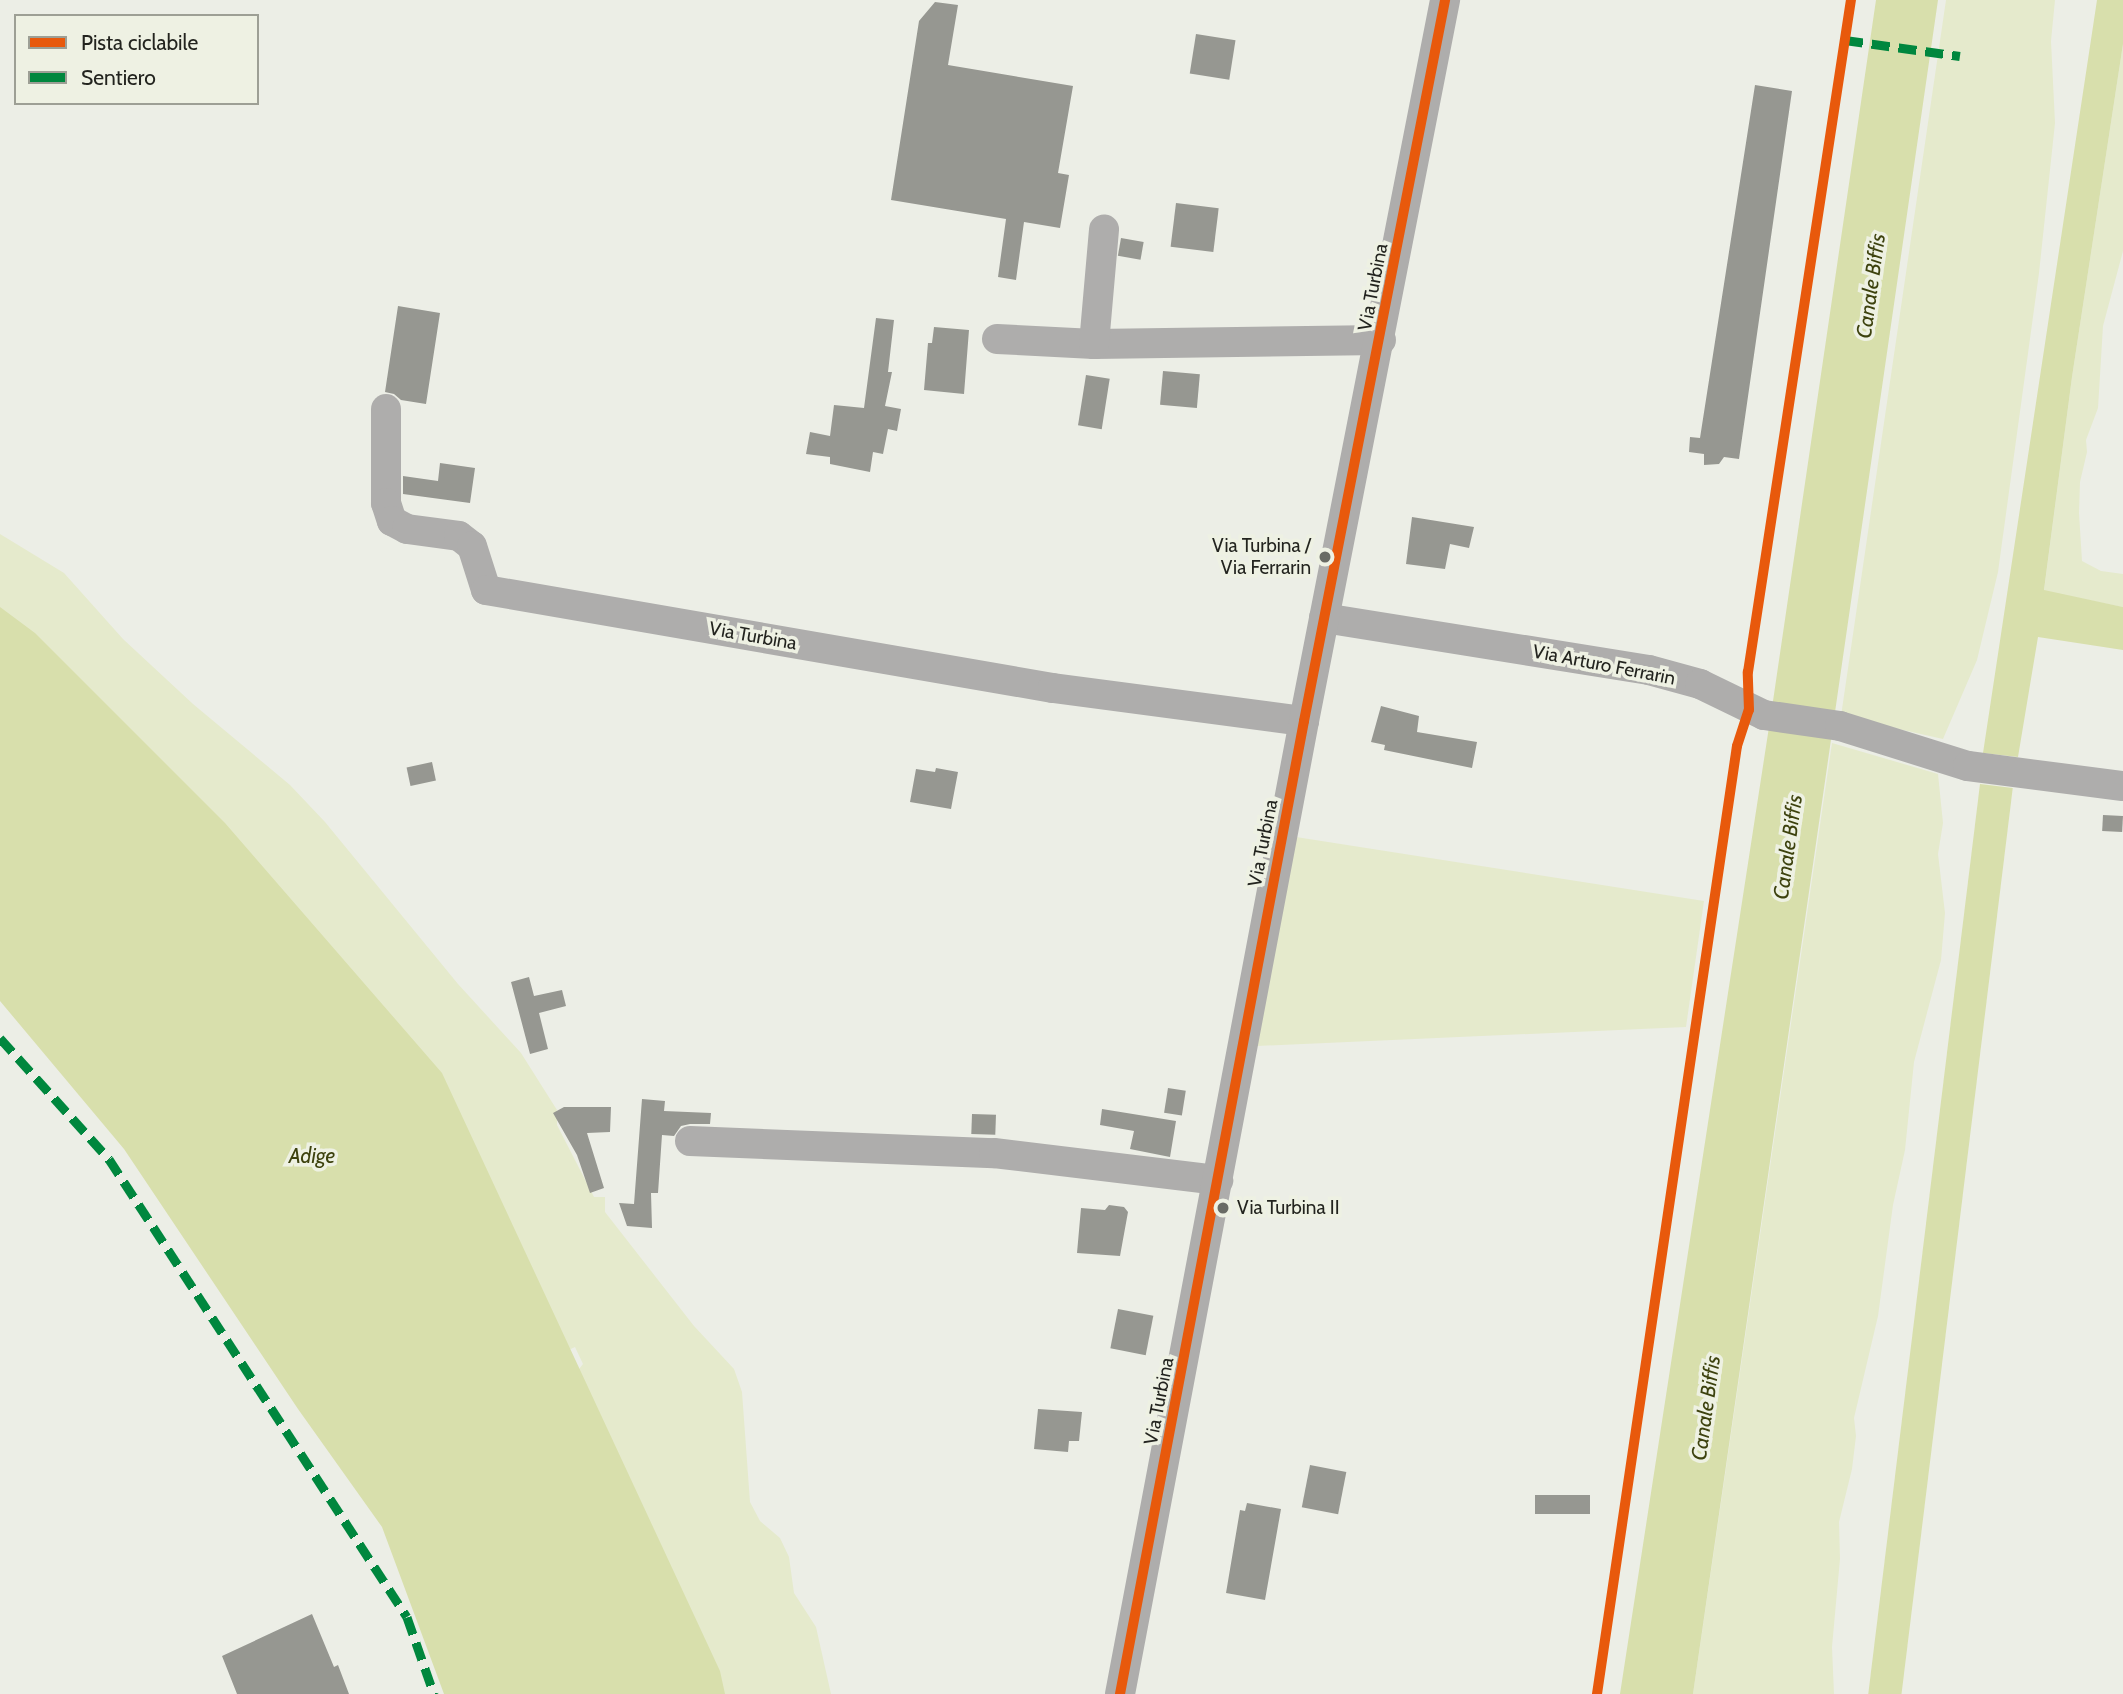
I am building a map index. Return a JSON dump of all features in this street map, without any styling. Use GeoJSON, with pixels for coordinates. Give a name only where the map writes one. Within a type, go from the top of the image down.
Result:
{"type":"FeatureCollection","features":[{"type":"Feature","properties":{"kind":"street","name":"Via Turbina"},"geometry":{"type":"LineString","coordinates":[[1120,1694],[1304,721],[1381,340],[1445,0]]}},
{"type":"Feature","properties":{"kind":"street"},"geometry":{"type":"LineString","coordinates":[[1094,344],[1104,229]]}},
{"type":"Feature","properties":{"kind":"street","name":"Via Turbina"},"geometry":{"type":"LineString","coordinates":[[997,339],[1094,344],[1381,340]]}},
{"type":"Feature","properties":{"kind":"street","name":"Via Turbina"},"geometry":{"type":"LineString","coordinates":[[386,409],[386,503],[392,522],[407,529],[459,536],[471,547],[486,590],[1053,688],[1304,721]]}},
{"type":"Feature","properties":{"kind":"street","name":"Via Arturo Ferrarin"},"geometry":{"type":"LineString","coordinates":[[1324,618],[1649,670],[1700,684],[1764,715],[1840,726],[1968,766],[2123,786]]}},
{"type":"Feature","properties":{"kind":"street"},"geometry":{"type":"LineString","coordinates":[[690,1141],[994,1153],[1219,1180]]}},
{"type":"Feature","properties":{"kind":"shaded area"},"geometry":{"type":"Polygon","coordinates":[[[1946,0],[2055,0],[2051,41],[2055,123],[2039,273],[1998,572],[1977,660],[1943,739],[1841,716],[1946,0]]]}},
{"type":"Feature","properties":{"kind":"shaded area"},"geometry":{"type":"Polygon","coordinates":[[[2123,44],[2123,251],[2103,326],[2098,408],[2086,440],[2087,452],[2080,482],[2079,513],[2082,561],[2101,571],[2123,574],[2123,607],[2044,591],[2072,377],[2123,44]]]}},
{"type":"Feature","properties":{"kind":"shaded area"},"geometry":{"type":"Polygon","coordinates":[[[0,534],[64,573],[123,639],[193,704],[290,785],[325,822],[458,984],[521,1053],[557,1110],[557,1125],[594,1197],[605,1197],[605,1212],[694,1326],[734,1369],[742,1392],[750,1502],[760,1521],[780,1538],[789,1557],[794,1593],[816,1627],[831,1694],[695,1694],[557,1397],[583,1364],[575,1347],[554,1357],[0,674],[0,534]]]}},
{"type":"Feature","properties":{"kind":"shaded area"},"geometry":{"type":"Polygon","coordinates":[[[1832,743],[1938,774],[1943,823],[1938,854],[1945,913],[1941,960],[1914,1062],[1905,1150],[1893,1205],[1878,1316],[1854,1418],[1856,1436],[1852,1469],[1839,1522],[1840,1559],[1832,1647],[1834,1694],[1693,1694],[1832,743]]]}},
{"type":"Feature","properties":{"kind":"shaded area"},"geometry":{"type":"Polygon","coordinates":[[[1296,837],[1704,901],[1686,1027],[1257,1046],[1296,837]]]}},
{"type":"Feature","properties":{"kind":"water","name":"Canale Biffis"},"geometry":{"type":"Polygon","coordinates":[[[1876,0],[1938,0],[1693,1694],[1620,1694],[1773,701],[1876,0]]]}},
{"type":"Feature","properties":{"kind":"water"},"geometry":{"type":"Polygon","coordinates":[[[2097,0],[2123,0],[2123,44],[2072,377],[2044,590],[2123,607],[2123,650],[2038,637],[2018,757],[1983,753],[2097,0]]]}},
{"type":"Feature","properties":{"kind":"water","name":"Adige"},"geometry":{"type":"Polygon","coordinates":[[[0,607],[35,633],[225,823],[442,1073],[720,1671],[725,1694],[444,1694],[382,1527],[298,1409],[124,1149],[0,1001],[0,607]]]}},
{"type":"Feature","properties":{"kind":"water"},"geometry":{"type":"Polygon","coordinates":[[[1980,784],[2013,788],[1902,1694],[1868,1694],[1980,784]]]}},
{"type":"Feature","properties":{"kind":"building"},"geometry":{"type":"Polygon","coordinates":[[[935,2],[958,5],[948,65],[1073,86],[1058,173],[1069,175],[1060,228],[1024,222],[1016,280],[998,277],[1006,219],[891,200],[919,21],[935,2]]]}},
{"type":"Feature","properties":{"kind":"building"},"geometry":{"type":"Polygon","coordinates":[[[1196,34],[1236,40],[1229,80],[1190,74],[1196,34]]]}},
{"type":"Feature","properties":{"kind":"building"},"geometry":{"type":"Polygon","coordinates":[[[1755,85],[1792,91],[1739,459],[1724,457],[1719,464],[1704,465],[1704,454],[1689,452],[1690,437],[1700,438],[1755,85]]]}},
{"type":"Feature","properties":{"kind":"building"},"geometry":{"type":"Polygon","coordinates":[[[1176,203],[1219,208],[1213,252],[1171,247],[1176,203]]]}},
{"type":"Feature","properties":{"kind":"building"},"geometry":{"type":"Polygon","coordinates":[[[1121,238],[1144,242],[1141,260],[1118,256],[1121,238]]]}},
{"type":"Feature","properties":{"kind":"building"},"geometry":{"type":"Polygon","coordinates":[[[398,306],[440,313],[426,404],[401,400],[394,394],[385,392],[398,306]]]}},
{"type":"Feature","properties":{"kind":"building"},"geometry":{"type":"Polygon","coordinates":[[[876,318],[894,320],[888,372],[892,372],[885,406],[901,409],[897,431],[888,429],[883,454],[873,452],[870,472],[830,464],[830,457],[806,454],[810,432],[830,436],[834,405],[864,408],[876,318]]]}},
{"type":"Feature","properties":{"kind":"building"},"geometry":{"type":"Polygon","coordinates":[[[934,327],[969,330],[964,394],[924,390],[928,343],[932,343],[934,327]]]}},
{"type":"Feature","properties":{"kind":"building"},"geometry":{"type":"Polygon","coordinates":[[[1163,371],[1200,374],[1197,408],[1160,405],[1163,371]]]}},
{"type":"Feature","properties":{"kind":"building"},"geometry":{"type":"Polygon","coordinates":[[[1086,375],[1110,379],[1102,429],[1078,425],[1086,375]]]}},
{"type":"Feature","properties":{"kind":"building"},"geometry":{"type":"Polygon","coordinates":[[[440,463],[475,468],[470,503],[403,494],[403,476],[438,481],[440,463]]]}},
{"type":"Feature","properties":{"kind":"building"},"geometry":{"type":"Polygon","coordinates":[[[1412,517],[1474,527],[1469,548],[1450,544],[1445,569],[1406,564],[1412,517]]]}},
{"type":"Feature","properties":{"kind":"building"},"geometry":{"type":"Polygon","coordinates":[[[1381,706],[1419,716],[1417,732],[1477,742],[1472,768],[1384,750],[1385,745],[1371,742],[1381,706]]]}},
{"type":"Feature","properties":{"kind":"building"},"geometry":{"type":"Polygon","coordinates":[[[432,762],[436,781],[411,786],[407,767],[432,762]]]}},
{"type":"Feature","properties":{"kind":"building"},"geometry":{"type":"Polygon","coordinates":[[[936,768],[958,772],[951,809],[910,802],[916,769],[935,772],[936,768]]]}},
{"type":"Feature","properties":{"kind":"building"},"geometry":{"type":"Polygon","coordinates":[[[2103,815],[2123,816],[2122,832],[2102,831],[2103,815]]]}},
{"type":"Feature","properties":{"kind":"building"},"geometry":{"type":"Polygon","coordinates":[[[529,977],[534,996],[562,990],[566,1006],[539,1013],[548,1049],[530,1054],[511,982],[529,977]]]}},
{"type":"Feature","properties":{"kind":"building"},"geometry":{"type":"Polygon","coordinates":[[[1168,1088],[1186,1091],[1182,1116],[1164,1113],[1168,1088]]]}},
{"type":"Feature","properties":{"kind":"building"},"geometry":{"type":"Polygon","coordinates":[[[642,1099],[665,1101],[664,1111],[711,1113],[710,1124],[681,1126],[674,1136],[662,1135],[658,1193],[651,1193],[652,1228],[627,1226],[619,1203],[634,1204],[642,1099]]]}},
{"type":"Feature","properties":{"kind":"building"},"geometry":{"type":"Polygon","coordinates":[[[564,1107],[611,1107],[610,1132],[587,1133],[604,1188],[590,1193],[577,1155],[553,1113],[564,1107]]]}},
{"type":"Feature","properties":{"kind":"building"},"geometry":{"type":"Polygon","coordinates":[[[1102,1109],[1176,1121],[1170,1157],[1130,1149],[1134,1131],[1100,1125],[1102,1109]]]}},
{"type":"Feature","properties":{"kind":"building"},"geometry":{"type":"Polygon","coordinates":[[[972,1114],[996,1115],[995,1135],[971,1134],[972,1114]]]}},
{"type":"Feature","properties":{"kind":"building"},"geometry":{"type":"Polygon","coordinates":[[[1109,1205],[1124,1207],[1128,1212],[1120,1256],[1077,1253],[1081,1208],[1105,1210],[1109,1205]]]}},
{"type":"Feature","properties":{"kind":"building"},"geometry":{"type":"Polygon","coordinates":[[[1118,1309],[1153,1316],[1146,1355],[1110,1348],[1118,1309]]]}},
{"type":"Feature","properties":{"kind":"building"},"geometry":{"type":"Polygon","coordinates":[[[1038,1409],[1082,1412],[1079,1441],[1069,1441],[1068,1452],[1034,1449],[1038,1409]]]}},
{"type":"Feature","properties":{"kind":"building"},"geometry":{"type":"Polygon","coordinates":[[[1310,1465],[1346,1472],[1338,1514],[1302,1507],[1310,1465]]]}},
{"type":"Feature","properties":{"kind":"building"},"geometry":{"type":"Polygon","coordinates":[[[1535,1495],[1590,1495],[1590,1514],[1535,1514],[1535,1495]]]}},
{"type":"Feature","properties":{"kind":"building"},"geometry":{"type":"Polygon","coordinates":[[[1247,1503],[1281,1509],[1265,1600],[1226,1593],[1240,1510],[1245,1511],[1247,1503]]]}},
{"type":"Feature","properties":{"kind":"building"},"geometry":{"type":"Polygon","coordinates":[[[312,1614],[334,1667],[338,1665],[349,1694],[237,1694],[222,1656],[312,1614]]]}},
{"type":"Feature","properties":{"kind":"marked path"},"geometry":{"type":"LineString","coordinates":[[1845,40],[1960,56]]}},
{"type":"Feature","properties":{"kind":"marked path"},"geometry":{"type":"LineString","coordinates":[[0,1038],[109,1159],[407,1617],[434,1694]]}},
{"type":"Feature","properties":{"kind":"cycle path"},"geometry":{"type":"LineString","coordinates":[[1120,1694],[1304,721],[1445,0]]}},
{"type":"Feature","properties":{"kind":"cycle path"},"geometry":{"type":"LineString","coordinates":[[1597,1694],[1737,746],[1749,710],[1748,672],[1851,0]]}},
{"type":"Feature","properties":{"kind":"place","name":"Via Turbina / Via Ferrarin"},"geometry":{"type":"Point","coordinates":[1325,557]}},
{"type":"Feature","properties":{"kind":"place","name":"Via Turbina II"},"geometry":{"type":"Point","coordinates":[1223,1208]}}]}
